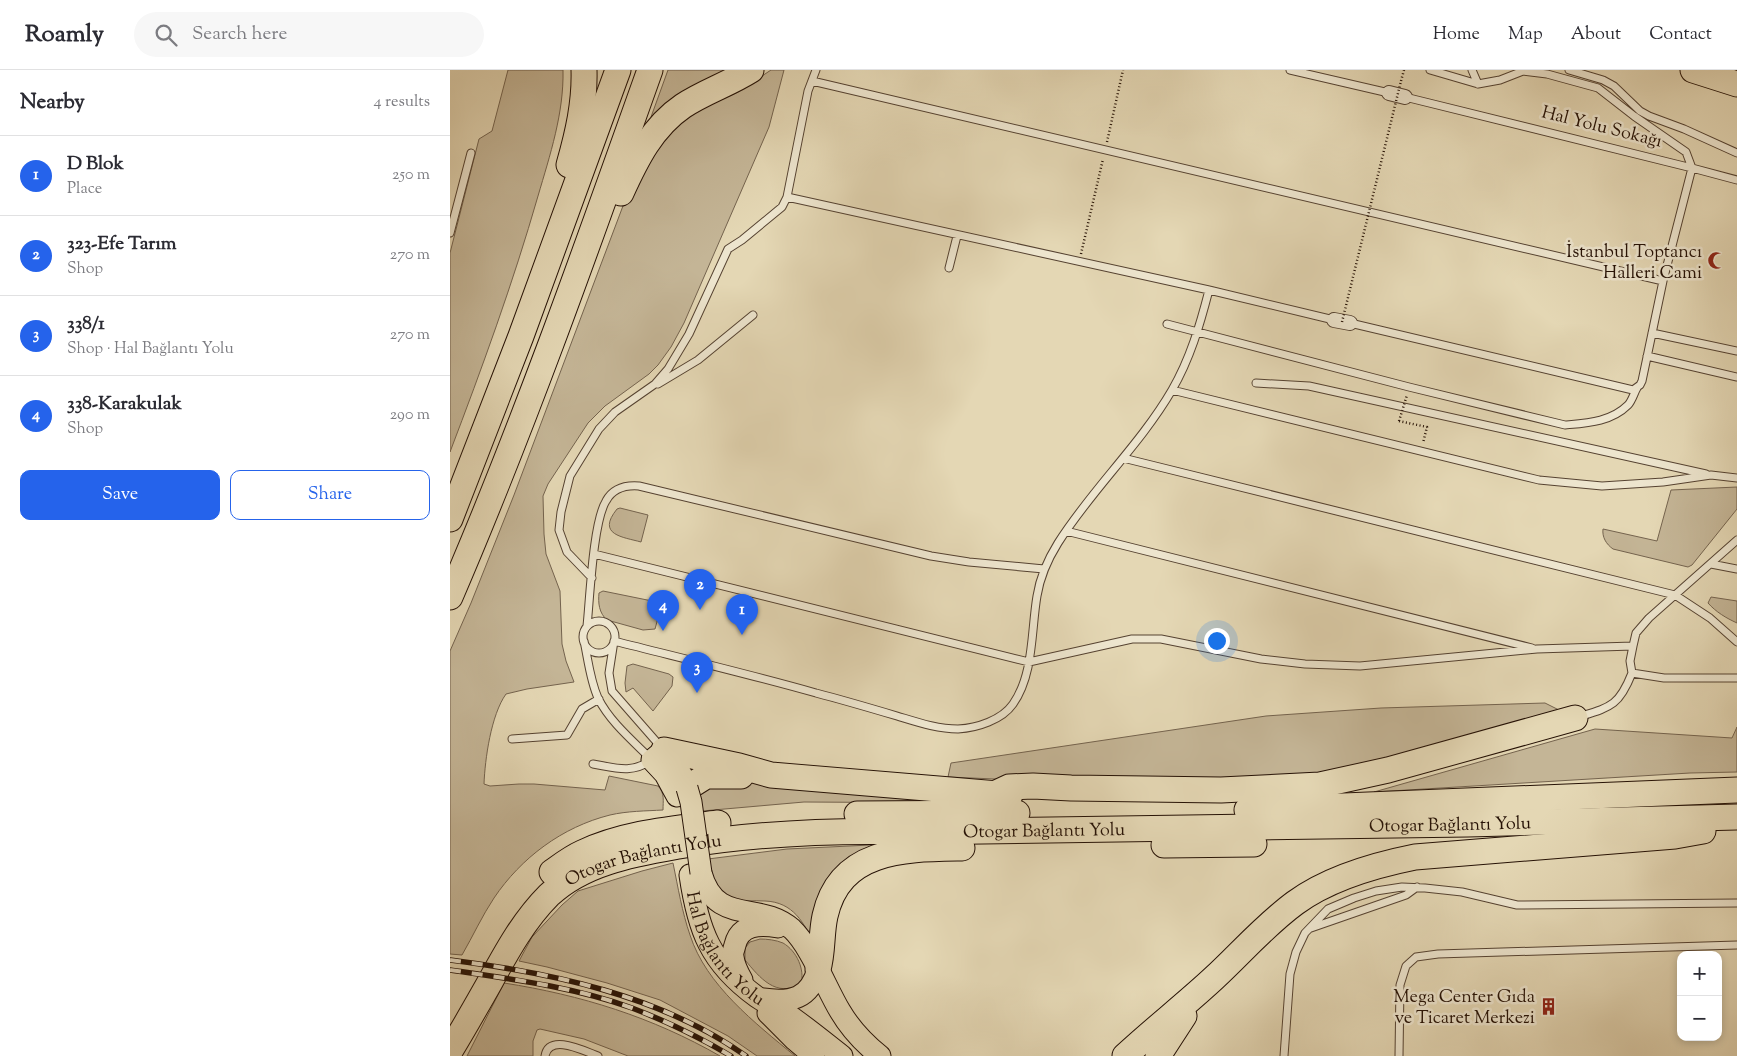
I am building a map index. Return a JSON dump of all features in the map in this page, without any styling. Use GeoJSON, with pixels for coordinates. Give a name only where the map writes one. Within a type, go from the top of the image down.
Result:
{"type":"FeatureCollection","features":[{"type":"Feature","properties":{"kind":"highway"},"geometry":{"type":"LineString","coordinates":[[521,336],[576,140],[582,113],[584,70]]}},
{"type":"Feature","properties":{"kind":"highway"},"geometry":{"type":"LineString","coordinates":[[450,518],[521,336],[618,70]]}},
{"type":"Feature","properties":{"kind":"highway"},"geometry":{"type":"LineString","coordinates":[[450,597],[491,499],[650,70]]}},
{"type":"Feature","properties":{"kind":"highway"},"geometry":{"type":"LineString","coordinates":[[571,286],[595,249],[644,147],[666,119],[684,106],[751,70]]}},
{"type":"Feature","properties":{"kind":"highway"},"geometry":{"type":"LineString","coordinates":[[1679,70],[1701,73],[1737,84]]}},
{"type":"Feature","properties":{"kind":"highway"},"geometry":{"type":"LineString","coordinates":[[994,794],[1008,787],[1033,786],[1221,790],[1320,786],[1388,770],[1575,718]]}},
{"type":"Feature","properties":{"kind":"highway"},"geometry":{"type":"LineString","coordinates":[[658,755],[724,763],[771,775],[994,794],[1213,802],[1230,804],[1248,810]]}},
{"type":"Feature","properties":{"kind":"highway"},"geometry":{"type":"LineString","coordinates":[[682,792],[706,776],[760,777],[771,775]]}},
{"type":"Feature","properties":{"kind":"highway","name":"Otogar Bağlantı Yolu"},"geometry":{"type":"LineString","coordinates":[[450,1016],[507,920],[536,886],[550,873],[580,854],[600,846],[629,837],[680,827],[805,815],[1248,810],[1737,790]]}},
{"type":"Feature","properties":{"kind":"highway","name":"Otogar Bağlantı Yolu"},"geometry":{"type":"LineString","coordinates":[[450,1051],[515,938],[551,893],[587,870],[633,854],[714,840],[826,831],[913,832],[1468,824],[1737,817]]}},
{"type":"Feature","properties":{"kind":"highway"},"geometry":{"type":"LineString","coordinates":[[818,969],[822,954],[825,916],[837,888],[860,865],[876,856],[896,851],[937,848],[1212,845],[1415,839],[1571,830],[1612,820]]}},
{"type":"Feature","properties":{"kind":"highway"},"geometry":{"type":"LineString","coordinates":[[1124,1056],[1214,978],[1250,942],[1296,902],[1356,872],[1415,858],[1675,836],[1724,827],[1737,822]]}},
{"type":"Feature","properties":{"kind":"highway"},"geometry":{"type":"LineString","coordinates":[[1158,1056],[1185,1013],[1214,978]]}},
{"type":"Feature","properties":{"kind":"main road","name":"Hal Bağlantı Yolu"},"geometry":{"type":"LineString","coordinates":[[658,755],[665,774],[682,792],[696,874],[697,914],[706,940],[713,953],[726,969],[752,993],[786,1014],[842,1056]]}},
{"type":"Feature","properties":{"kind":"main road","name":"Hal Bağlantı Yolu"},"geometry":{"type":"LineString","coordinates":[[696,874],[710,894],[722,905],[770,916],[782,921],[793,930]]}},
{"type":"Feature","properties":{"kind":"main road"},"geometry":{"type":"LineString","coordinates":[[814,1056],[777,1024],[752,993],[736,967],[732,956],[737,939],[752,926],[771,926],[793,930],[800,938],[818,969],[840,1012],[856,1033],[880,1056]]}},
{"type":"Feature","properties":{"kind":"main road"},"geometry":{"type":"LineString","coordinates":[[752,993],[781,1001],[796,998],[808,992],[815,980],[818,969]]}},
{"type":"Feature","properties":{"kind":"street","name":"Hal Yolu Sokağı"},"geometry":{"type":"LineString","coordinates":[[1389,93],[1405,97]]}},
{"type":"Feature","properties":{"kind":"lane"},"geometry":{"type":"LineString","coordinates":[[592,578],[567,552],[559,530],[564,497],[570,476],[599,429],[615,412],[655,384],[668,369],[689,334],[728,249],[742,240],[782,206],[787,197],[816,70]]}},
{"type":"Feature","properties":{"kind":"lane"},"geometry":{"type":"LineString","coordinates":[[1290,70],[1389,93]]}},
{"type":"Feature","properties":{"kind":"lane"},"geometry":{"type":"LineString","coordinates":[[1168,324],[1409,387],[1565,425],[1590,423],[1615,415],[1629,404],[1642,381],[1663,281],[1692,168],[1686,152],[1598,88],[1547,74],[1523,72],[1500,80],[1478,84],[1430,70]]}},
{"type":"Feature","properties":{"kind":"lane"},"geometry":{"type":"LineString","coordinates":[[1472,70],[1478,84]]}},
{"type":"Feature","properties":{"kind":"lane"},"geometry":{"type":"LineString","coordinates":[[1569,70],[1603,80],[1614,86],[1640,111],[1649,116],[1684,128],[1737,154]]}},
{"type":"Feature","properties":{"kind":"lane"},"geometry":{"type":"LineString","coordinates":[[812,81],[1663,281]]}},
{"type":"Feature","properties":{"kind":"lane","name":"Hal Yolu Sokağı"},"geometry":{"type":"LineString","coordinates":[[1405,97],[1737,180]]}},
{"type":"Feature","properties":{"kind":"lane"},"geometry":{"type":"LineString","coordinates":[[450,233],[471,153]]}},
{"type":"Feature","properties":{"kind":"lane"},"geometry":{"type":"LineString","coordinates":[[787,197],[1209,290],[1630,390],[1637,388]]}},
{"type":"Feature","properties":{"kind":"lane"},"geometry":{"type":"LineString","coordinates":[[949,268],[957,236]]}},
{"type":"Feature","properties":{"kind":"lane"},"geometry":{"type":"LineString","coordinates":[[614,641],[808,690],[933,726],[961,729],[990,721],[1004,713],[1013,704],[1021,689],[1028,662],[1037,596],[1044,570],[1051,555],[1066,531],[1155,416],[1172,390],[1182,372],[1198,331],[1209,290]]}},
{"type":"Feature","properties":{"kind":"lane"},"geometry":{"type":"LineString","coordinates":[[638,395],[698,360],[754,315]]}},
{"type":"Feature","properties":{"kind":"lane"},"geometry":{"type":"LineString","coordinates":[[1652,332],[1737,351]]}},
{"type":"Feature","properties":{"kind":"lane"},"geometry":{"type":"LineString","coordinates":[[1647,356],[1737,377]]}},
{"type":"Feature","properties":{"kind":"lane"},"geometry":{"type":"LineString","coordinates":[[1256,383],[1309,386],[1711,475],[1737,478]]}},
{"type":"Feature","properties":{"kind":"lane"},"geometry":{"type":"LineString","coordinates":[[1172,390],[1539,480],[1602,486],[1663,482],[1711,475]]}},
{"type":"Feature","properties":{"kind":"lane"},"geometry":{"type":"LineString","coordinates":[[1123,458],[1674,595],[1710,618],[1737,642]]}},
{"type":"Feature","properties":{"kind":"lane"},"geometry":{"type":"LineString","coordinates":[[658,755],[620,728],[599,699],[584,641],[599,523],[605,502],[615,490],[639,486],[931,556],[1044,570]]}},
{"type":"Feature","properties":{"kind":"lane"},"geometry":{"type":"LineString","coordinates":[[1066,531],[1537,650]]}},
{"type":"Feature","properties":{"kind":"lane"},"geometry":{"type":"LineString","coordinates":[[1575,718],[1608,708],[1619,699],[1632,673],[1630,661],[1636,634],[1649,618],[1737,540]]}},
{"type":"Feature","properties":{"kind":"lane"},"geometry":{"type":"LineString","coordinates":[[594,554],[1028,662],[1115,642],[1146,638],[1161,639],[1261,659],[1305,664],[1360,666],[1537,650],[1633,646]]}},
{"type":"Feature","properties":{"kind":"lane"},"geometry":{"type":"LineString","coordinates":[[1711,564],[1737,569]]}},
{"type":"Feature","properties":{"kind":"lane"},"geometry":{"type":"LineString","coordinates":[[587,626],[596,621],[607,623],[614,631],[609,674],[612,690],[658,755]]}},
{"type":"Feature","properties":{"kind":"lane"},"geometry":{"type":"LineString","coordinates":[[584,641],[589,650],[599,653],[608,649],[614,641]]}},
{"type":"Feature","properties":{"kind":"lane"},"geometry":{"type":"LineString","coordinates":[[1632,673],[1664,678],[1737,678]]}},
{"type":"Feature","properties":{"kind":"lane"},"geometry":{"type":"LineString","coordinates":[[512,739],[567,735],[582,709],[599,699]]}},
{"type":"Feature","properties":{"kind":"lane"},"geometry":{"type":"LineString","coordinates":[[593,764],[628,770],[642,767],[658,755]]}},
{"type":"Feature","properties":{"kind":"lane"},"geometry":{"type":"LineString","coordinates":[[1284,1056],[1290,974],[1296,952],[1309,929],[1328,909],[1354,898],[1376,891],[1417,887],[1462,892],[1517,905],[1737,903]]}},
{"type":"Feature","properties":{"kind":"lane"},"geometry":{"type":"LineString","coordinates":[[1309,929],[1406,895],[1417,887]]}},
{"type":"Feature","properties":{"kind":"lane"},"geometry":{"type":"LineString","coordinates":[[1399,1056],[1400,985],[1406,966],[1416,957],[1438,954],[1737,945]]}},
{"type":"Feature","properties":{"kind":"lane"},"geometry":{"type":"LineString","coordinates":[[545,1056],[550,1046],[557,1044],[598,1056]]}},
{"type":"Feature","properties":{"kind":"path"},"geometry":{"type":"LineString","coordinates":[[1106,147],[1123,70]]}},
{"type":"Feature","properties":{"kind":"path"},"geometry":{"type":"LineString","coordinates":[[1342,322],[1404,70]]}},
{"type":"Feature","properties":{"kind":"path"},"geometry":{"type":"LineString","coordinates":[[1079,262],[1103,157]]}},
{"type":"Feature","properties":{"kind":"path"},"geometry":{"type":"LineString","coordinates":[[1407,395],[1399,421],[1427,427],[1421,451]]}},
{"type":"Feature","properties":{"kind":"shaded area"},"geometry":{"type":"Polygon","coordinates":[[[508,70],[563,70],[559,118],[508,293],[450,452],[450,253],[479,139],[492,131],[508,70]]]}},
{"type":"Feature","properties":{"kind":"shaded area"},"geometry":{"type":"Polygon","coordinates":[[[668,70],[731,70],[656,119],[651,117],[668,70]]]}},
{"type":"Feature","properties":{"kind":"shaded area"},"geometry":{"type":"Polygon","coordinates":[[[771,70],[784,70],[769,127],[684,323],[671,347],[658,365],[649,374],[605,406],[588,423],[548,484],[543,496],[546,554],[560,591],[562,644],[574,682],[506,694],[496,713],[487,750],[484,784],[490,786],[534,784],[605,790],[609,776],[658,786],[663,794],[663,810],[630,812],[592,820],[575,827],[544,846],[530,857],[505,883],[494,898],[462,955],[450,954],[450,651],[514,495],[632,182],[659,140],[694,112],[738,92],[771,70]]]}},
{"type":"Feature","properties":{"kind":"shaded area"},"geometry":{"type":"Polygon","coordinates":[[[1737,487],[1737,509],[1692,565],[1688,567],[1613,549],[1606,543],[1603,529],[1657,541],[1671,490],[1737,487]]]}},
{"type":"Feature","properties":{"kind":"shaded area"},"geometry":{"type":"Polygon","coordinates":[[[620,508],[648,515],[641,542],[620,536],[611,530],[609,524],[611,518],[617,509],[620,508]]]}},
{"type":"Feature","properties":{"kind":"shaded area"},"geometry":{"type":"Polygon","coordinates":[[[603,591],[662,603],[655,629],[643,630],[607,620],[602,614],[599,604],[599,593],[603,591]]]}},
{"type":"Feature","properties":{"kind":"shaded area"},"geometry":{"type":"Polygon","coordinates":[[[1711,597],[1737,601],[1737,623],[1721,614],[1708,603],[1711,597]]]}},
{"type":"Feature","properties":{"kind":"shaded area"},"geometry":{"type":"Polygon","coordinates":[[[633,664],[669,674],[673,677],[672,686],[653,711],[633,688],[626,692],[627,666],[633,664]]]}},
{"type":"Feature","properties":{"kind":"shaded area"},"geometry":{"type":"Polygon","coordinates":[[[1545,703],[1559,710],[1319,776],[1268,780],[995,779],[948,777],[951,763],[1266,716],[1381,708],[1545,703]]]}},
{"type":"Feature","properties":{"kind":"shaded area"},"geometry":{"type":"Polygon","coordinates":[[[1737,727],[1737,772],[1690,773],[1374,792],[1595,729],[1732,738],[1737,727]]]}},
{"type":"Feature","properties":{"kind":"shaded area"},"geometry":{"type":"Polygon","coordinates":[[[718,779],[978,803],[804,802],[702,811],[701,790],[718,779]]]}},
{"type":"Feature","properties":{"kind":"shaded area"},"geometry":{"type":"Polygon","coordinates":[[[871,845],[872,851],[814,946],[797,915],[783,905],[765,901],[730,901],[714,886],[708,859],[787,849],[871,845]]]}},
{"type":"Feature","properties":{"kind":"shaded area"},"geometry":{"type":"Polygon","coordinates":[[[673,863],[687,926],[697,953],[720,987],[734,1002],[795,1056],[757,1056],[728,1036],[660,1000],[607,983],[519,961],[532,937],[578,891],[673,863]]]}},
{"type":"Feature","properties":{"kind":"shaded area"},"geometry":{"type":"Polygon","coordinates":[[[760,939],[780,942],[788,946],[799,961],[802,973],[801,984],[784,989],[769,984],[745,960],[745,948],[750,942],[760,939]]]}},
{"type":"Feature","properties":{"kind":"shaded area"},"geometry":{"type":"Polygon","coordinates":[[[504,983],[561,994],[615,1009],[668,1030],[720,1056],[628,1056],[584,1039],[540,1029],[537,1030],[533,1041],[533,1056],[467,1056],[504,983]]]}},
{"type":"Feature","properties":{"kind":"railway"},"geometry":{"type":"LineString","coordinates":[[450,960],[527,972],[604,990],[678,1017],[713,1035],[746,1056]]}},
{"type":"Feature","properties":{"kind":"railway"},"geometry":{"type":"LineString","coordinates":[[450,970],[542,984],[588,994],[632,1008],[670,1024],[731,1056]]}},
{"type":"Feature","properties":{"kind":"place","name":"İstanbul Toptancı Halleri Cami"},"geometry":{"type":"Point","coordinates":[1716,261]}},
{"type":"Feature","properties":{"kind":"place","name":"323-Efe Tarım"},"geometry":{"type":"Point","coordinates":[700,610]}},
{"type":"Feature","properties":{"kind":"place","name":"338-Karakulak"},"geometry":{"type":"Point","coordinates":[663,631]}},
{"type":"Feature","properties":{"kind":"place","name":"D Blok"},"geometry":{"type":"Point","coordinates":[742,635]}},
{"type":"Feature","properties":{"kind":"place","name":"338/1"},"geometry":{"type":"Point","coordinates":[697,693]}},
{"type":"Feature","properties":{"kind":"place","name":"Mega Center Gıda ve Ticaret Merkezi"},"geometry":{"type":"Point","coordinates":[1549,1006]}}]}
